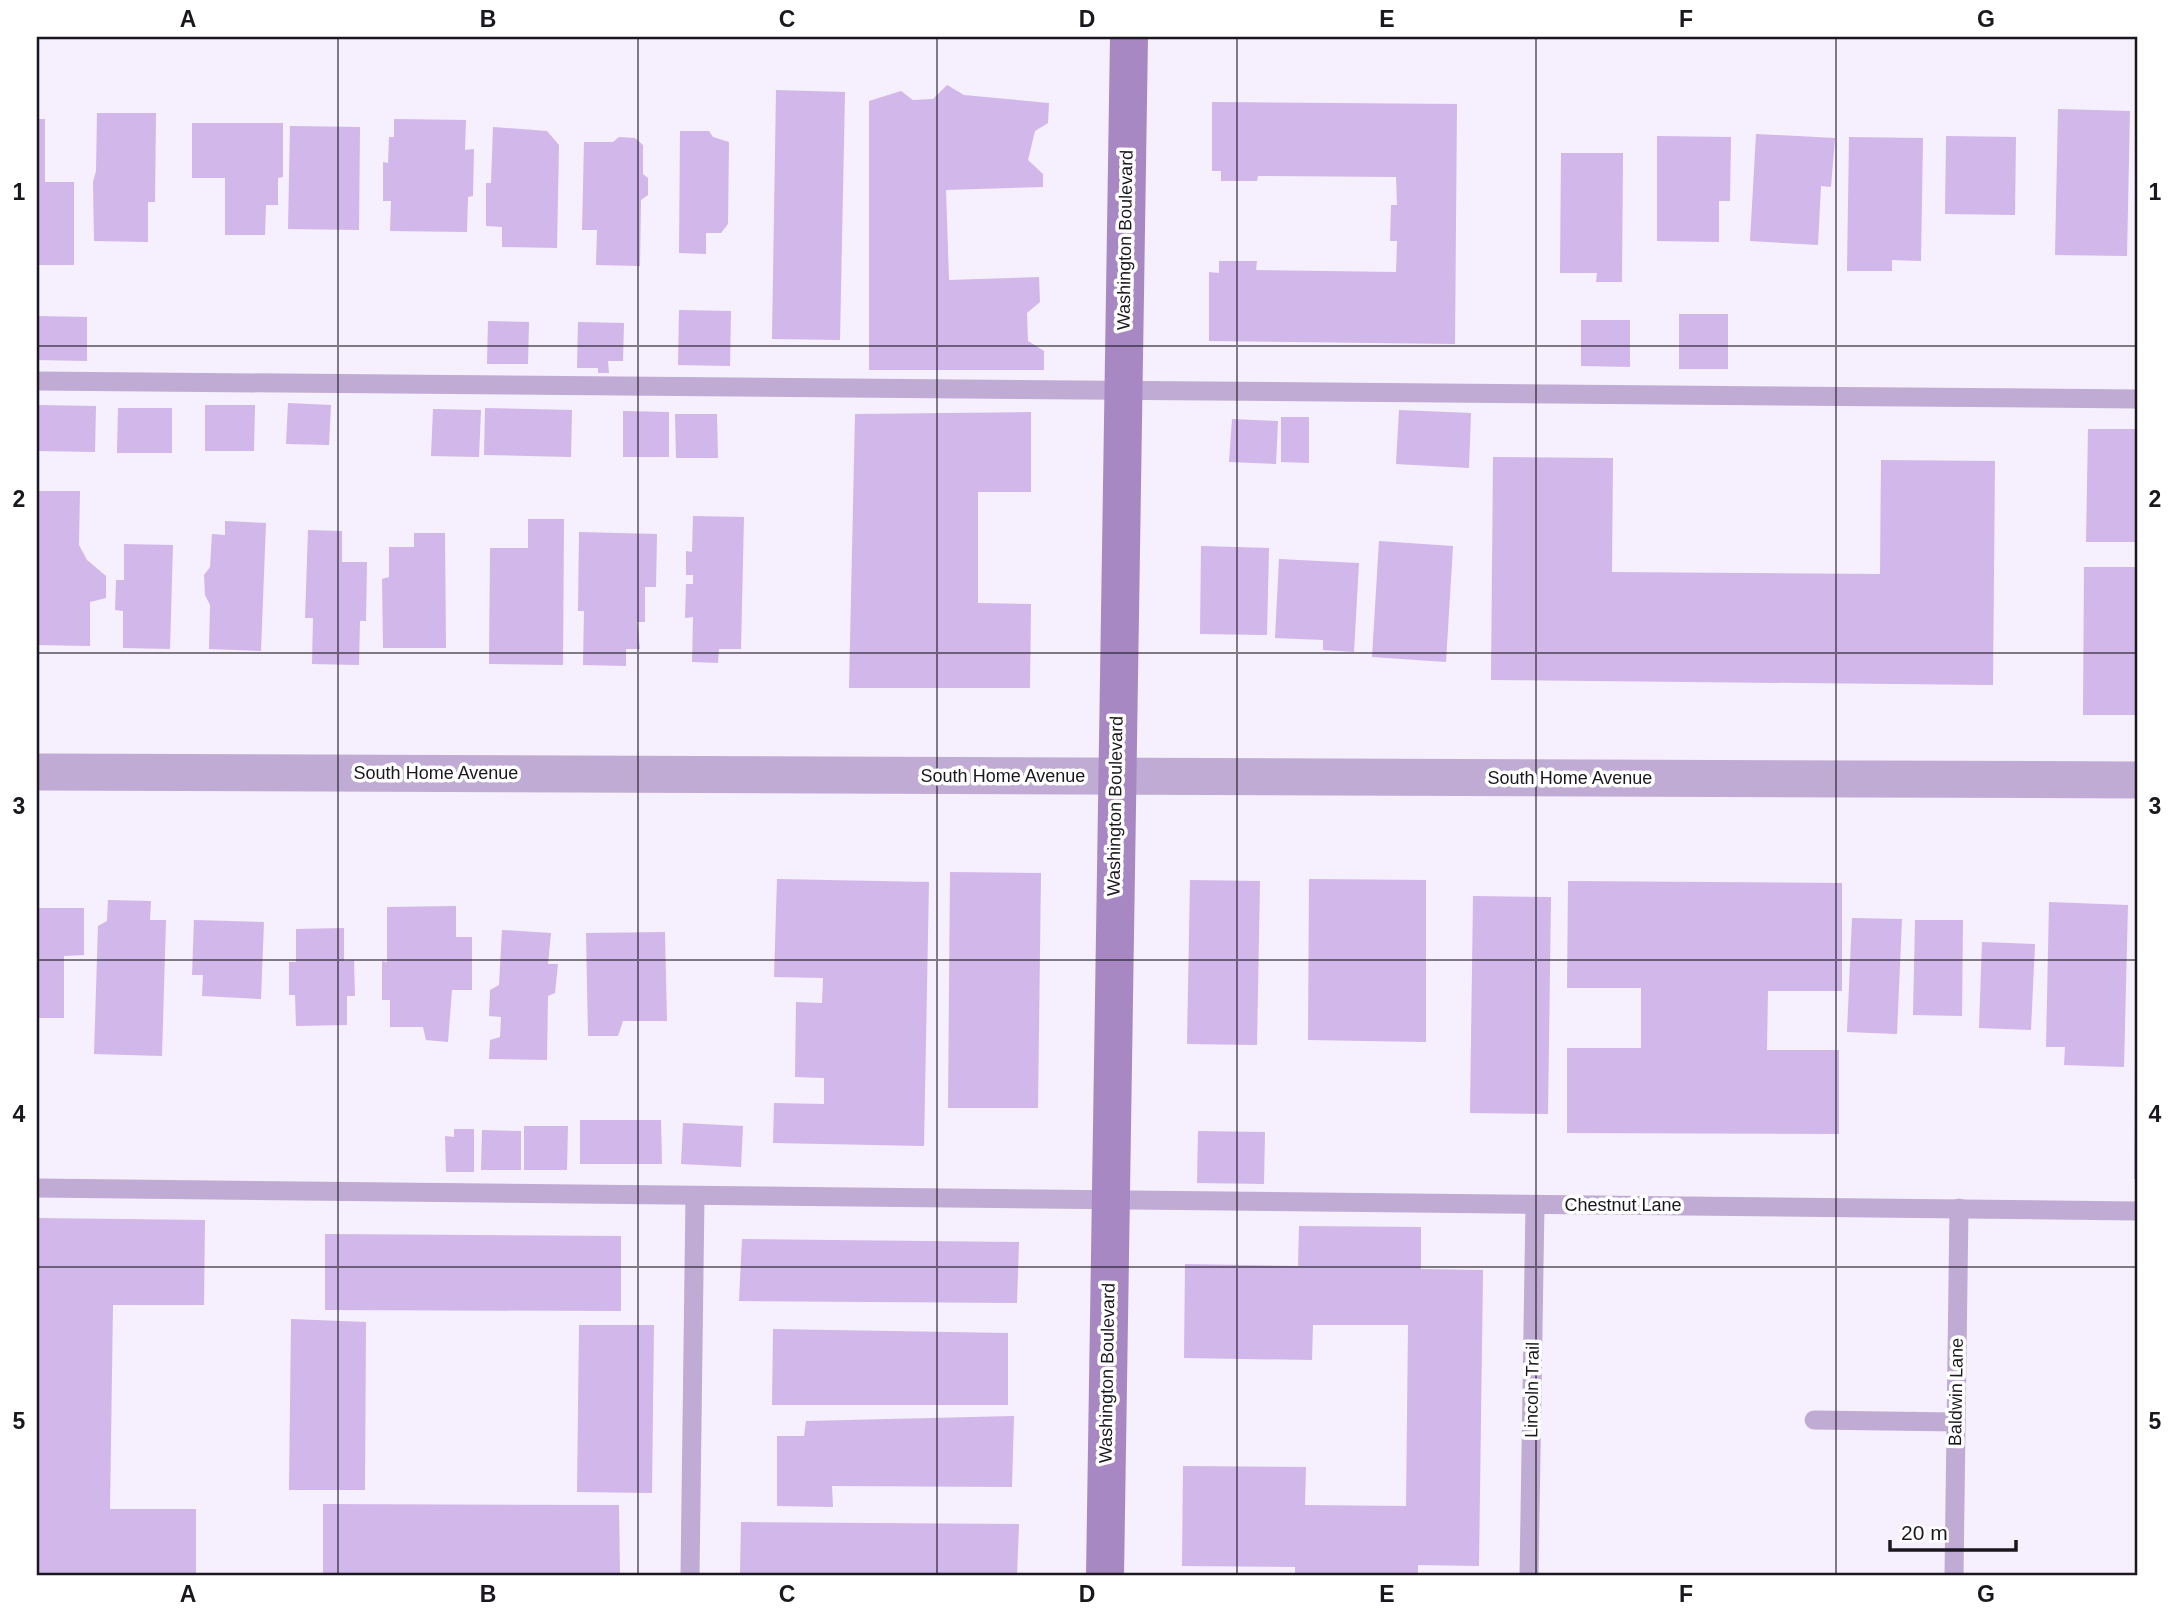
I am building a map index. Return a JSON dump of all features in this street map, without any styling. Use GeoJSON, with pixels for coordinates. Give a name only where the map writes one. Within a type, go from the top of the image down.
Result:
{"type":"FeatureCollection","features":[{"type":"Feature","properties":{"kind":"street","name":"Washington Boulevard"},"geometry":{"type":"LineString","coordinates":[[1105,1576],[1115,776],[1129,37]]}},
{"type":"Feature","properties":{"kind":"street","name":"South Home Avenue"},"geometry":{"type":"LineString","coordinates":[[37,772],[2137,780]]}},
{"type":"Feature","properties":{"kind":"lane"},"geometry":{"type":"LineString","coordinates":[[37,381],[2137,399]]}},
{"type":"Feature","properties":{"kind":"lane","name":"Chestnut Lane"},"geometry":{"type":"LineString","coordinates":[[37,1188],[2137,1211]]}},
{"type":"Feature","properties":{"kind":"lane"},"geometry":{"type":"LineString","coordinates":[[690,1576],[695,1196]]}},
{"type":"Feature","properties":{"kind":"lane","name":"Lincoln Trail"},"geometry":{"type":"LineString","coordinates":[[1529,1576],[1535,1205]]}},
{"type":"Feature","properties":{"kind":"lane","name":"Baldwin Lane"},"geometry":{"type":"LineString","coordinates":[[1954,1576],[1959,1208]]}},
{"type":"Feature","properties":{"kind":"lane"},"geometry":{"type":"LineString","coordinates":[[1814,1420],[1956,1422]]}},
{"type":"Feature","properties":{"kind":"building"},"geometry":{"type":"Polygon","coordinates":[[[947,85],[964,95],[1049,103],[1048,123],[1035,131],[1028,160],[1043,174],[1043,187],[946,190],[949,280],[1039,277],[1040,302],[1027,313],[1028,341],[1044,351],[1044,370],[869,370],[869,101],[901,91],[913,100],[933,99],[947,85]]]}},
{"type":"Feature","properties":{"kind":"building"},"geometry":{"type":"Polygon","coordinates":[[[776,90],[845,92],[840,340],[772,339],[776,90]]]}},
{"type":"Feature","properties":{"kind":"building"},"geometry":{"type":"Polygon","coordinates":[[[1212,102],[1457,104],[1455,344],[1209,341],[1209,272],[1219,273],[1219,261],[1257,261],[1256,270],[1396,272],[1397,241],[1390,241],[1391,205],[1397,205],[1396,177],[1258,176],[1257,181],[1221,181],[1221,171],[1212,171],[1212,102]]]}},
{"type":"Feature","properties":{"kind":"building"},"geometry":{"type":"Polygon","coordinates":[[[2058,109],[2130,111],[2127,256],[2055,255],[2058,109]]]}},
{"type":"Feature","properties":{"kind":"building"},"geometry":{"type":"Polygon","coordinates":[[[97,113],[156,113],[155,202],[148,202],[148,242],[94,241],[93,182],[96,171],[97,113]]]}},
{"type":"Feature","properties":{"kind":"building"},"geometry":{"type":"Polygon","coordinates":[[[37,119],[45,119],[45,182],[74,182],[74,265],[37,265],[37,119]]]}},
{"type":"Feature","properties":{"kind":"building"},"geometry":{"type":"Polygon","coordinates":[[[394,119],[466,120],[465,150],[474,149],[473,196],[468,197],[467,232],[390,231],[391,201],[383,201],[383,162],[388,163],[389,137],[394,137],[394,119]]]}},
{"type":"Feature","properties":{"kind":"building"},"geometry":{"type":"Polygon","coordinates":[[[192,123],[283,123],[283,177],[278,178],[278,205],[266,205],[265,235],[225,235],[225,178],[192,178],[192,123]]]}},
{"type":"Feature","properties":{"kind":"building"},"geometry":{"type":"Polygon","coordinates":[[[290,126],[360,127],[359,230],[288,229],[290,126]]]}},
{"type":"Feature","properties":{"kind":"building"},"geometry":{"type":"Polygon","coordinates":[[[493,127],[547,131],[559,145],[557,248],[502,247],[502,227],[486,226],[486,183],[491,183],[493,127]]]}},
{"type":"Feature","properties":{"kind":"building"},"geometry":{"type":"Polygon","coordinates":[[[680,131],[709,131],[713,137],[729,142],[728,224],[721,233],[706,233],[706,254],[679,253],[680,131]]]}},
{"type":"Feature","properties":{"kind":"building"},"geometry":{"type":"Polygon","coordinates":[[[1756,134],[1835,138],[1831,187],[1821,186],[1818,245],[1750,241],[1756,134]]]}},
{"type":"Feature","properties":{"kind":"building"},"geometry":{"type":"Polygon","coordinates":[[[1657,136],[1731,137],[1730,201],[1719,201],[1719,242],[1657,241],[1657,136]]]}},
{"type":"Feature","properties":{"kind":"building"},"geometry":{"type":"Polygon","coordinates":[[[1946,136],[2016,137],[2015,215],[1945,214],[1946,136]]]}},
{"type":"Feature","properties":{"kind":"building"},"geometry":{"type":"Polygon","coordinates":[[[619,137],[635,138],[643,145],[643,174],[648,178],[648,195],[641,200],[640,266],[596,265],[597,230],[582,230],[584,142],[613,142],[619,137]]]}},
{"type":"Feature","properties":{"kind":"building"},"geometry":{"type":"Polygon","coordinates":[[[1849,137],[1923,138],[1921,261],[1892,260],[1892,271],[1847,271],[1849,137]]]}},
{"type":"Feature","properties":{"kind":"building"},"geometry":{"type":"Polygon","coordinates":[[[1561,153],[1623,153],[1622,282],[1596,282],[1597,273],[1560,273],[1561,153]]]}},
{"type":"Feature","properties":{"kind":"building"},"geometry":{"type":"Polygon","coordinates":[[[679,310],[731,311],[730,366],[678,365],[679,310]]]}},
{"type":"Feature","properties":{"kind":"building"},"geometry":{"type":"Polygon","coordinates":[[[1679,314],[1728,314],[1728,369],[1679,369],[1679,314]]]}},
{"type":"Feature","properties":{"kind":"building"},"geometry":{"type":"Polygon","coordinates":[[[37,316],[87,317],[87,361],[37,360],[37,316]]]}},
{"type":"Feature","properties":{"kind":"building"},"geometry":{"type":"Polygon","coordinates":[[[1581,320],[1630,320],[1630,367],[1581,366],[1581,320]]]}},
{"type":"Feature","properties":{"kind":"building"},"geometry":{"type":"Polygon","coordinates":[[[488,321],[529,322],[528,364],[487,364],[488,321]]]}},
{"type":"Feature","properties":{"kind":"building"},"geometry":{"type":"Polygon","coordinates":[[[578,322],[624,323],[623,361],[608,361],[609,373],[598,373],[598,368],[577,368],[578,322]]]}},
{"type":"Feature","properties":{"kind":"building"},"geometry":{"type":"Polygon","coordinates":[[[288,403],[331,405],[329,445],[286,444],[288,403]]]}},
{"type":"Feature","properties":{"kind":"building"},"geometry":{"type":"Polygon","coordinates":[[[37,405],[96,406],[95,452],[37,451],[37,405]]]}},
{"type":"Feature","properties":{"kind":"building"},"geometry":{"type":"Polygon","coordinates":[[[205,405],[255,405],[254,451],[205,451],[205,405]]]}},
{"type":"Feature","properties":{"kind":"building"},"geometry":{"type":"Polygon","coordinates":[[[118,408],[172,408],[172,453],[117,453],[118,408]]]}},
{"type":"Feature","properties":{"kind":"building"},"geometry":{"type":"Polygon","coordinates":[[[485,408],[572,410],[571,457],[484,455],[485,408]]]}},
{"type":"Feature","properties":{"kind":"building"},"geometry":{"type":"Polygon","coordinates":[[[433,409],[481,410],[479,457],[431,456],[433,409]]]}},
{"type":"Feature","properties":{"kind":"building"},"geometry":{"type":"Polygon","coordinates":[[[1399,410],[1471,413],[1469,468],[1396,464],[1399,410]]]}},
{"type":"Feature","properties":{"kind":"building"},"geometry":{"type":"Polygon","coordinates":[[[623,411],[669,412],[669,457],[623,457],[623,411]]]}},
{"type":"Feature","properties":{"kind":"building"},"geometry":{"type":"Polygon","coordinates":[[[1031,412],[1031,492],[978,492],[978,603],[1031,604],[1030,688],[849,688],[855,414],[1031,412]]]}},
{"type":"Feature","properties":{"kind":"building"},"geometry":{"type":"Polygon","coordinates":[[[675,414],[717,414],[718,458],[676,458],[675,414]]]}},
{"type":"Feature","properties":{"kind":"building"},"geometry":{"type":"Polygon","coordinates":[[[1281,417],[1309,417],[1309,463],[1281,462],[1281,417]]]}},
{"type":"Feature","properties":{"kind":"building"},"geometry":{"type":"Polygon","coordinates":[[[1232,419],[1278,421],[1276,464],[1229,462],[1232,419]]]}},
{"type":"Feature","properties":{"kind":"building"},"geometry":{"type":"Polygon","coordinates":[[[2088,429],[2137,429],[2137,542],[2086,542],[2088,429]]]}},
{"type":"Feature","properties":{"kind":"building"},"geometry":{"type":"Polygon","coordinates":[[[1493,457],[1613,458],[1612,572],[1880,574],[1881,460],[1995,461],[1993,685],[1491,680],[1493,457]]]}},
{"type":"Feature","properties":{"kind":"building"},"geometry":{"type":"Polygon","coordinates":[[[37,491],[80,491],[79,545],[87,560],[106,576],[106,598],[90,602],[90,646],[37,645],[37,491]]]}},
{"type":"Feature","properties":{"kind":"building"},"geometry":{"type":"Polygon","coordinates":[[[693,516],[744,517],[741,649],[719,649],[718,663],[692,662],[693,617],[685,618],[686,584],[693,584],[693,575],[686,575],[686,551],[692,552],[693,516]]]}},
{"type":"Feature","properties":{"kind":"building"},"geometry":{"type":"Polygon","coordinates":[[[528,519],[564,519],[563,665],[489,664],[490,548],[528,548],[528,519]]]}},
{"type":"Feature","properties":{"kind":"building"},"geometry":{"type":"Polygon","coordinates":[[[225,521],[266,523],[261,651],[209,649],[210,605],[205,595],[204,575],[210,567],[212,534],[225,535],[225,521]]]}},
{"type":"Feature","properties":{"kind":"building"},"geometry":{"type":"Polygon","coordinates":[[[308,530],[342,531],[342,562],[367,562],[366,621],[360,621],[359,665],[312,664],[313,618],[305,618],[308,530]]]}},
{"type":"Feature","properties":{"kind":"building"},"geometry":{"type":"Polygon","coordinates":[[[579,532],[657,534],[656,587],[645,587],[645,622],[637,622],[640,649],[626,649],[626,666],[583,665],[584,611],[578,611],[579,532]]]}},
{"type":"Feature","properties":{"kind":"building"},"geometry":{"type":"Polygon","coordinates":[[[414,533],[445,533],[446,648],[383,648],[382,579],[389,577],[389,547],[414,547],[414,533]]]}},
{"type":"Feature","properties":{"kind":"building"},"geometry":{"type":"Polygon","coordinates":[[[1379,541],[1453,546],[1446,662],[1372,657],[1379,541]]]}},
{"type":"Feature","properties":{"kind":"building"},"geometry":{"type":"Polygon","coordinates":[[[124,544],[173,545],[170,649],[123,648],[123,611],[115,610],[116,580],[124,580],[124,544]]]}},
{"type":"Feature","properties":{"kind":"building"},"geometry":{"type":"Polygon","coordinates":[[[1201,546],[1269,548],[1267,635],[1200,634],[1201,546]]]}},
{"type":"Feature","properties":{"kind":"building"},"geometry":{"type":"Polygon","coordinates":[[[1279,559],[1359,563],[1354,652],[1323,650],[1323,640],[1275,638],[1279,559]]]}},
{"type":"Feature","properties":{"kind":"building"},"geometry":{"type":"Polygon","coordinates":[[[2084,567],[2137,567],[2137,715],[2083,715],[2084,567]]]}},
{"type":"Feature","properties":{"kind":"building"},"geometry":{"type":"Polygon","coordinates":[[[950,872],[1041,873],[1038,1108],[948,1108],[950,872]]]}},
{"type":"Feature","properties":{"kind":"building"},"geometry":{"type":"Polygon","coordinates":[[[777,879],[929,882],[924,1146],[773,1143],[774,1103],[824,1104],[824,1078],[795,1077],[796,1002],[822,1003],[823,978],[774,977],[777,879]]]}},
{"type":"Feature","properties":{"kind":"building"},"geometry":{"type":"Polygon","coordinates":[[[1309,879],[1426,880],[1426,1042],[1308,1040],[1309,879]]]}},
{"type":"Feature","properties":{"kind":"building"},"geometry":{"type":"Polygon","coordinates":[[[1190,880],[1260,881],[1257,1045],[1187,1044],[1190,880]]]}},
{"type":"Feature","properties":{"kind":"building"},"geometry":{"type":"Polygon","coordinates":[[[1568,881],[1842,883],[1842,991],[1768,991],[1767,1050],[1839,1050],[1839,1134],[1567,1133],[1567,1048],[1641,1048],[1641,988],[1567,988],[1568,881]]]}},
{"type":"Feature","properties":{"kind":"building"},"geometry":{"type":"Polygon","coordinates":[[[1473,896],[1551,897],[1548,1114],[1470,1113],[1473,896]]]}},
{"type":"Feature","properties":{"kind":"building"},"geometry":{"type":"Polygon","coordinates":[[[108,900],[151,901],[150,920],[166,920],[162,1056],[94,1054],[98,926],[107,921],[108,900]]]}},
{"type":"Feature","properties":{"kind":"building"},"geometry":{"type":"Polygon","coordinates":[[[2049,902],[2128,905],[2124,1067],[2064,1065],[2065,1047],[2046,1047],[2049,902]]]}},
{"type":"Feature","properties":{"kind":"building"},"geometry":{"type":"Polygon","coordinates":[[[456,906],[456,937],[472,937],[472,990],[452,990],[448,1042],[426,1040],[423,1027],[390,1027],[390,1000],[382,1000],[382,961],[387,962],[387,907],[456,906]]]}},
{"type":"Feature","properties":{"kind":"building"},"geometry":{"type":"Polygon","coordinates":[[[37,908],[84,908],[84,955],[64,956],[64,1018],[37,1018],[37,908]]]}},
{"type":"Feature","properties":{"kind":"building"},"geometry":{"type":"Polygon","coordinates":[[[1852,918],[1902,919],[1897,1034],[1847,1032],[1852,918]]]}},
{"type":"Feature","properties":{"kind":"building"},"geometry":{"type":"Polygon","coordinates":[[[194,920],[264,922],[261,999],[202,996],[203,975],[192,975],[194,920]]]}},
{"type":"Feature","properties":{"kind":"building"},"geometry":{"type":"Polygon","coordinates":[[[1915,920],[1963,920],[1962,1016],[1913,1015],[1915,920]]]}},
{"type":"Feature","properties":{"kind":"building"},"geometry":{"type":"Polygon","coordinates":[[[344,928],[344,961],[354,960],[355,996],[347,996],[347,1025],[296,1026],[295,995],[289,995],[289,962],[296,962],[296,929],[344,928]]]}},
{"type":"Feature","properties":{"kind":"building"},"geometry":{"type":"Polygon","coordinates":[[[502,930],[551,933],[548,964],[558,964],[555,993],[548,996],[547,1060],[489,1059],[490,1040],[500,1037],[501,1017],[489,1016],[490,990],[499,985],[502,930]]]}},
{"type":"Feature","properties":{"kind":"building"},"geometry":{"type":"Polygon","coordinates":[[[665,932],[667,1021],[623,1021],[618,1036],[588,1036],[586,933],[665,932]]]}},
{"type":"Feature","properties":{"kind":"building"},"geometry":{"type":"Polygon","coordinates":[[[1982,942],[2035,944],[2031,1030],[1979,1028],[1982,942]]]}},
{"type":"Feature","properties":{"kind":"building"},"geometry":{"type":"Polygon","coordinates":[[[2137,1048],[2137,1179],[2134,1179],[2137,1048]]]}},
{"type":"Feature","properties":{"kind":"building"},"geometry":{"type":"Polygon","coordinates":[[[580,1120],[661,1120],[662,1164],[580,1164],[580,1120]]]}},
{"type":"Feature","properties":{"kind":"building"},"geometry":{"type":"Polygon","coordinates":[[[683,1123],[743,1126],[741,1167],[681,1164],[683,1123]]]}},
{"type":"Feature","properties":{"kind":"building"},"geometry":{"type":"Polygon","coordinates":[[[524,1126],[568,1126],[567,1170],[524,1170],[524,1126]]]}},
{"type":"Feature","properties":{"kind":"building"},"geometry":{"type":"Polygon","coordinates":[[[454,1129],[474,1129],[474,1172],[446,1172],[445,1136],[454,1137],[454,1129]]]}},
{"type":"Feature","properties":{"kind":"building"},"geometry":{"type":"Polygon","coordinates":[[[482,1130],[521,1131],[521,1170],[481,1170],[482,1130]]]}},
{"type":"Feature","properties":{"kind":"building"},"geometry":{"type":"Polygon","coordinates":[[[1198,1131],[1265,1132],[1264,1184],[1197,1183],[1198,1131]]]}},
{"type":"Feature","properties":{"kind":"building"},"geometry":{"type":"Polygon","coordinates":[[[37,1218],[205,1220],[204,1305],[113,1305],[110,1509],[196,1509],[196,1576],[37,1576],[37,1218]]]}},
{"type":"Feature","properties":{"kind":"building"},"geometry":{"type":"Polygon","coordinates":[[[1299,1226],[1421,1227],[1421,1269],[1483,1270],[1479,1566],[1418,1565],[1418,1576],[1295,1576],[1295,1567],[1182,1566],[1183,1466],[1306,1467],[1305,1505],[1406,1506],[1408,1325],[1313,1325],[1312,1360],[1184,1358],[1185,1264],[1298,1266],[1299,1226]]]}},
{"type":"Feature","properties":{"kind":"building"},"geometry":{"type":"Polygon","coordinates":[[[325,1234],[621,1236],[621,1311],[325,1310],[325,1234]]]}},
{"type":"Feature","properties":{"kind":"building"},"geometry":{"type":"Polygon","coordinates":[[[742,1239],[1019,1242],[1017,1303],[739,1301],[742,1239]]]}},
{"type":"Feature","properties":{"kind":"building"},"geometry":{"type":"Polygon","coordinates":[[[291,1319],[366,1322],[365,1490],[289,1490],[291,1319]]]}},
{"type":"Feature","properties":{"kind":"building"},"geometry":{"type":"Polygon","coordinates":[[[579,1325],[654,1325],[652,1493],[577,1492],[579,1325]]]}},
{"type":"Feature","properties":{"kind":"building"},"geometry":{"type":"Polygon","coordinates":[[[773,1329],[1008,1333],[1008,1405],[772,1405],[773,1329]]]}},
{"type":"Feature","properties":{"kind":"building"},"geometry":{"type":"Polygon","coordinates":[[[1014,1416],[1012,1487],[832,1486],[833,1507],[777,1506],[777,1436],[804,1436],[806,1421],[1014,1416]]]}},
{"type":"Feature","properties":{"kind":"building"},"geometry":{"type":"Polygon","coordinates":[[[323,1504],[619,1505],[620,1576],[323,1576],[323,1504]]]}},
{"type":"Feature","properties":{"kind":"building"},"geometry":{"type":"Polygon","coordinates":[[[741,1522],[1019,1524],[1017,1576],[740,1576],[741,1522]]]}}]}
